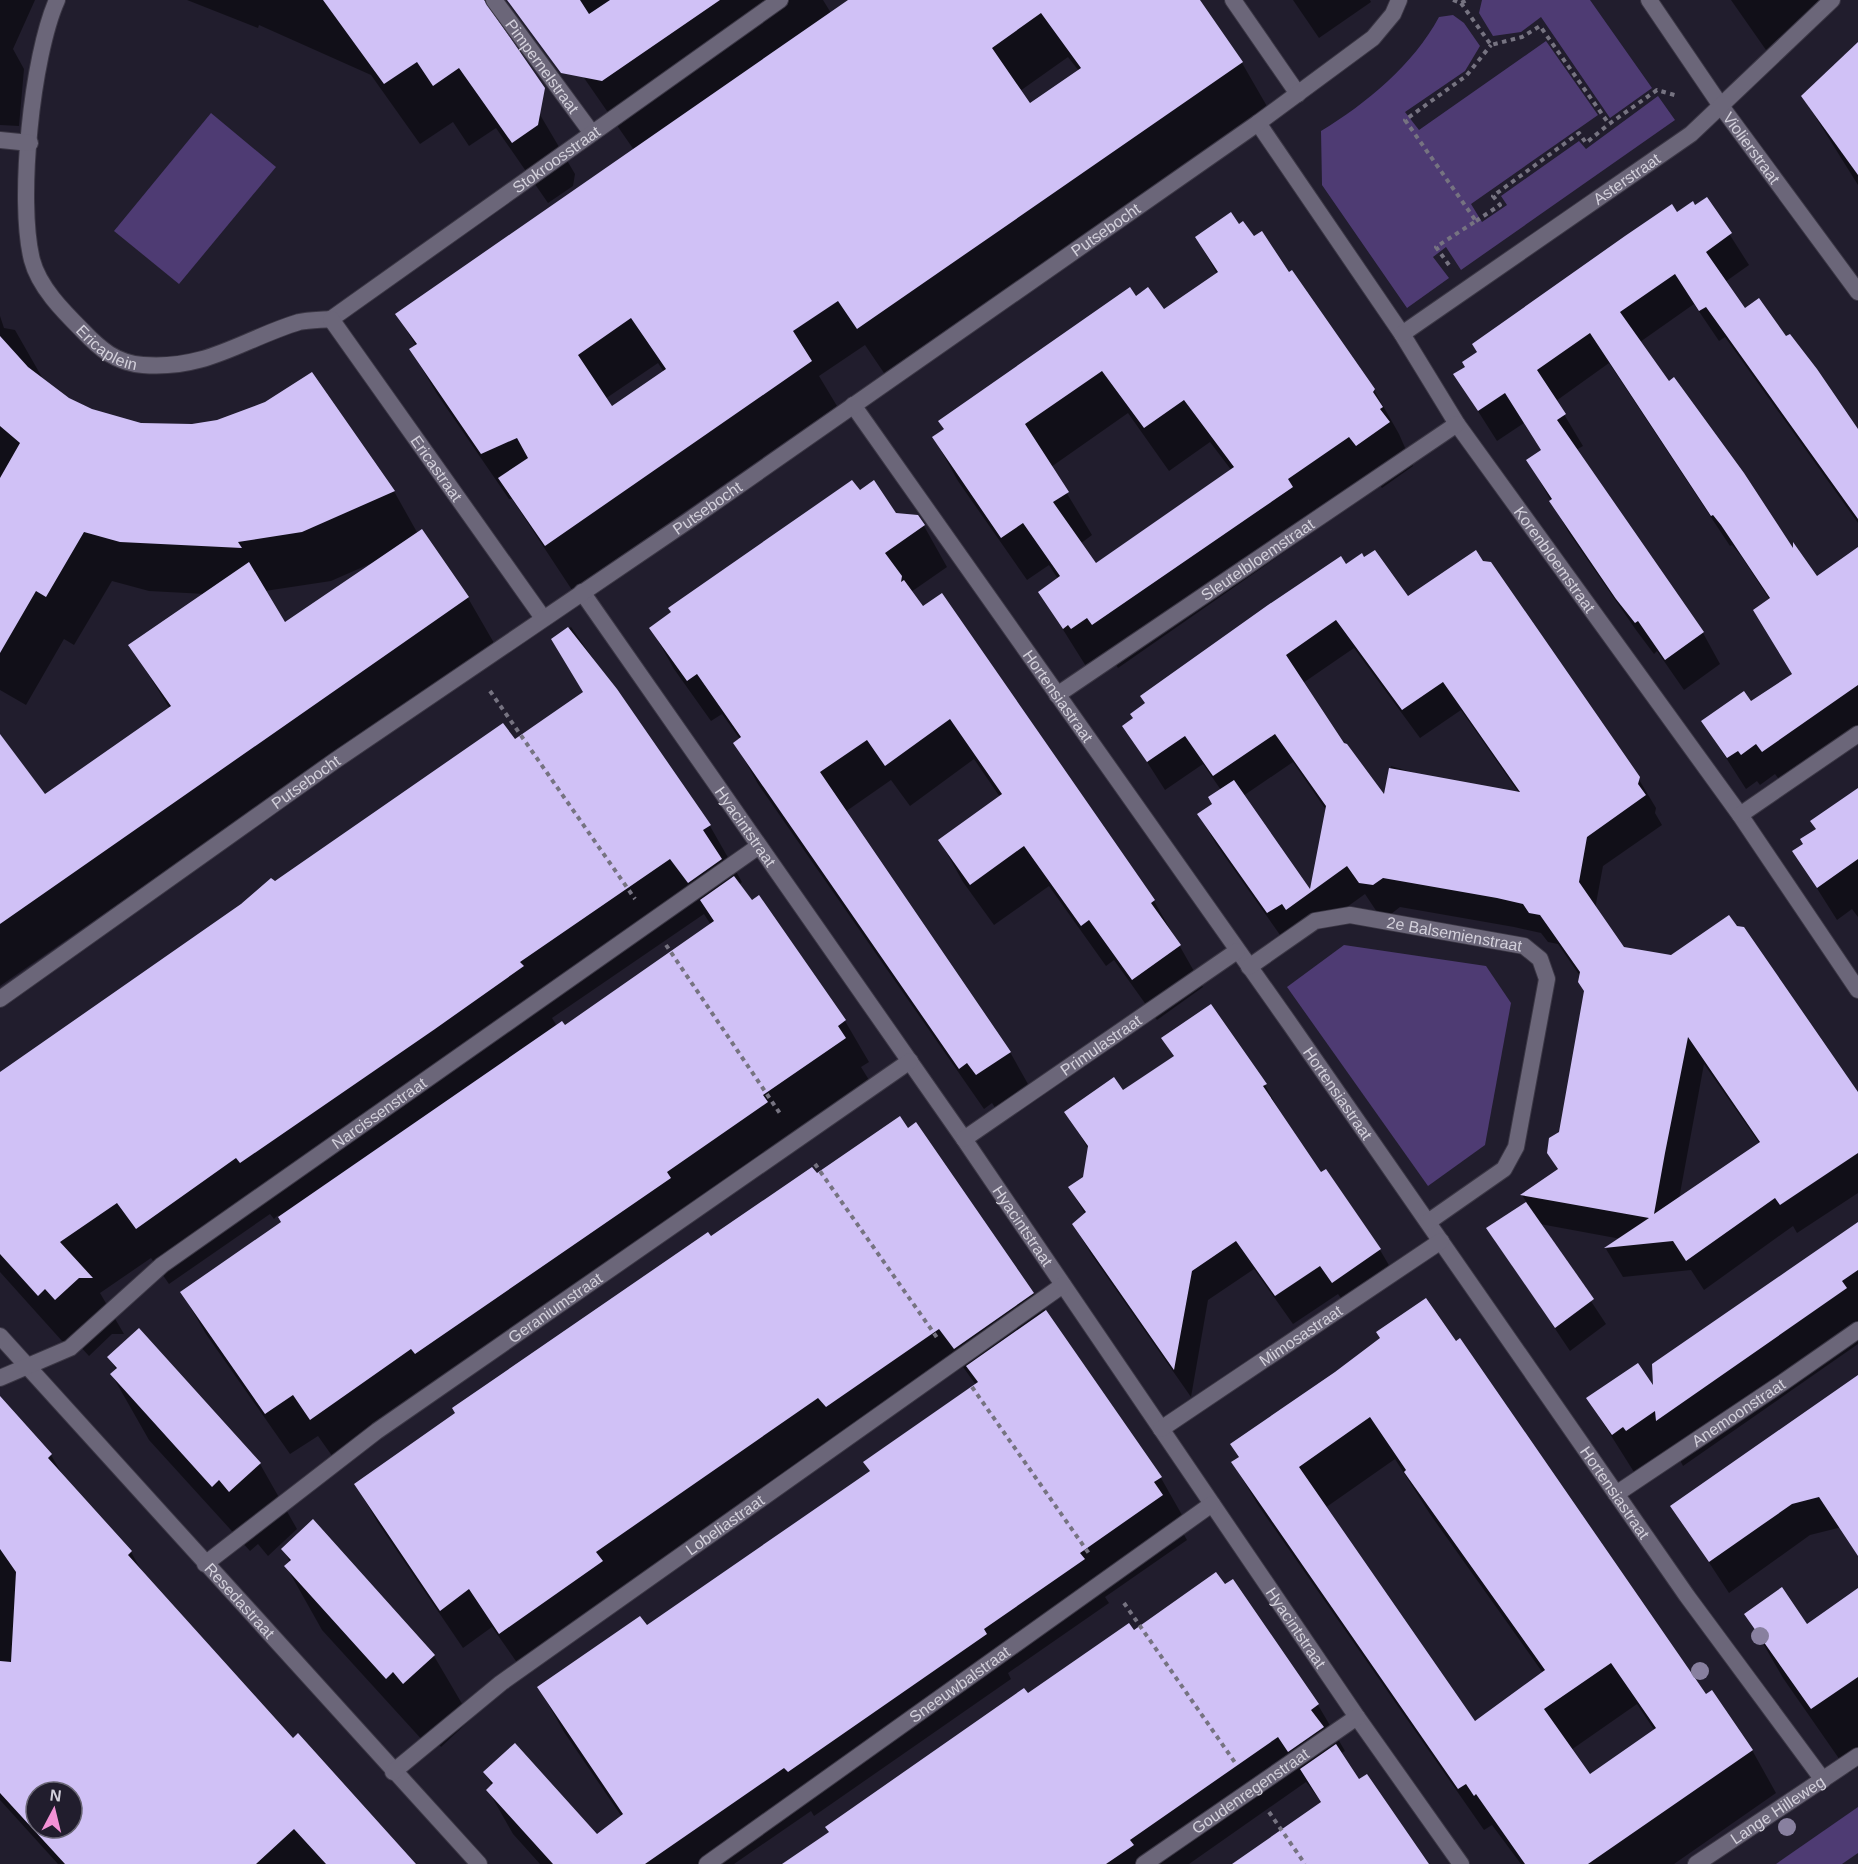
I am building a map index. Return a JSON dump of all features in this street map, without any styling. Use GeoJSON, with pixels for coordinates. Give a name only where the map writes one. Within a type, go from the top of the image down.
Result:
{"type":"FeatureCollection","features":[{"type":"Feature","properties":{"kind":"street","name":"Ericaplein"},"geometry":{"type":"LineString","coordinates":[[57,0],[39,53],[30,142],[28,228],[32,262],[49,293],[101,350],[120,361],[169,366],[204,360],[235,350],[302,322],[331,319]]}},
{"type":"Feature","properties":{"kind":"street","name":"Pimpernelstraat"},"geometry":{"type":"LineString","coordinates":[[494,0],[591,132]]}},
{"type":"Feature","properties":{"kind":"street","name":"Stokroosstraat"},"geometry":{"type":"LineString","coordinates":[[331,319],[591,132],[780,0]]}},
{"type":"Feature","properties":{"kind":"street"},"geometry":{"type":"LineString","coordinates":[[1233,0],[1298,94]]}},
{"type":"Feature","properties":{"kind":"street","name":"Putsebocht"},"geometry":{"type":"LineString","coordinates":[[0,999],[326,767],[1258,123],[1373,38],[1392,14],[1399,0]]}},
{"type":"Feature","properties":{"kind":"street","name":"Violierstraat"},"geometry":{"type":"LineString","coordinates":[[1649,0],[1721,106],[1858,292]]}},
{"type":"Feature","properties":{"kind":"street","name":"Asterstraat"},"geometry":{"type":"LineString","coordinates":[[1402,334],[1690,134],[1832,0]]}},
{"type":"Feature","properties":{"kind":"street","name":"Korenbloemstraat"},"geometry":{"type":"LineString","coordinates":[[1258,123],[1402,334],[1457,424],[1740,815],[1858,990]]}},
{"type":"Feature","properties":{"kind":"street"},"geometry":{"type":"LineString","coordinates":[[0,140],[30,142]]}},
{"type":"Feature","properties":{"kind":"street","name":"Ericastraat"},"geometry":{"type":"LineString","coordinates":[[331,319],[543,618]]}},
{"type":"Feature","properties":{"kind":"street","name":"Hortensiastraat"},"geometry":{"type":"LineString","coordinates":[[853,405],[1428,1222],[1687,1596],[1823,1780]]}},
{"type":"Feature","properties":{"kind":"street","name":"Sleutelbloemstraat"},"geometry":{"type":"LineString","coordinates":[[1057,695],[1457,424]]}},
{"type":"Feature","properties":{"kind":"street","name":"Hyacintstraat"},"geometry":{"type":"LineString","coordinates":[[582,592],[964,1139],[1357,1717],[1461,1864]]}},
{"type":"Feature","properties":{"kind":"street"},"geometry":{"type":"LineString","coordinates":[[1740,815],[1858,734]]}},
{"type":"Feature","properties":{"kind":"street","name":"Narcissenstraat"},"geometry":{"type":"LineString","coordinates":[[0,1378],[70,1348],[162,1265],[759,846]]}},
{"type":"Feature","properties":{"kind":"street","name":"2e Balsemienstraat"},"geometry":{"type":"LineString","coordinates":[[1249,967],[1315,921],[1350,915],[1524,946],[1540,959],[1547,979],[1516,1147],[1504,1169],[1428,1222]]}},
{"type":"Feature","properties":{"kind":"street","name":"Primulastraat"},"geometry":{"type":"LineString","coordinates":[[964,1139],[1237,951]]}},
{"type":"Feature","properties":{"kind":"street","name":"Geraniumstraat"},"geometry":{"type":"LineString","coordinates":[[205,1564],[377,1431],[910,1061]]}},
{"type":"Feature","properties":{"kind":"street","name":"Mimosastraat"},"geometry":{"type":"LineString","coordinates":[[1161,1429],[1441,1241]]}},
{"type":"Feature","properties":{"kind":"street","name":"Lobeliastraat"},"geometry":{"type":"LineString","coordinates":[[393,1772],[501,1683],[1063,1285]]}},
{"type":"Feature","properties":{"kind":"street","name":"Anemoonstraat"},"geometry":{"type":"LineString","coordinates":[[1616,1494],[1858,1330]]}},
{"type":"Feature","properties":{"kind":"street","name":"Resedastraat"},"geometry":{"type":"LineString","coordinates":[[0,1336],[393,1772],[479,1864]]}},
{"type":"Feature","properties":{"kind":"street","name":"Sneeuwbalstraat"},"geometry":{"type":"LineString","coordinates":[[707,1864],[1212,1504]]}},
{"type":"Feature","properties":{"kind":"street","name":"Goudenregenstraat"},"geometry":{"type":"LineString","coordinates":[[1144,1864],[1357,1717]]}},
{"type":"Feature","properties":{"kind":"street","name":"Lange Hilleweg"},"geometry":{"type":"LineString","coordinates":[[1696,1864],[1858,1756]]}},
{"type":"Feature","properties":{"kind":"path"},"geometry":{"type":"LineString","coordinates":[[1453,0],[1461,3],[1491,45]]}},
{"type":"Feature","properties":{"kind":"path"},"geometry":{"type":"LineString","coordinates":[[1461,3],[1467,0]]}},
{"type":"Feature","properties":{"kind":"path"},"geometry":{"type":"LineString","coordinates":[[1476,220],[1405,120],[1466,76],[1491,45],[1522,37],[1540,26],[1609,123]]}},
{"type":"Feature","properties":{"kind":"path"},"geometry":{"type":"LineString","coordinates":[[1466,290],[1436,247],[1500,205],[1493,196],[1579,133],[1586,143],[1609,123],[1657,90],[1721,106]]}},
{"type":"Feature","properties":{"kind":"path"},"geometry":{"type":"LineString","coordinates":[[472,666],[651,922],[798,1140],[1305,1864]]}},
{"type":"Feature","properties":{"kind":"shaded area"},"geometry":{"type":"Polygon","coordinates":[[[1482,0],[1590,0],[1652,88],[1610,118],[1541,17],[1521,32],[1493,36],[1479,13],[1482,0]]]}},
{"type":"Feature","properties":{"kind":"shaded area"},"geometry":{"type":"Polygon","coordinates":[[[1453,15],[1464,23],[1480,46],[1465,71],[1405,112],[1419,130],[1546,41],[1598,115],[1471,204],[1482,222],[1507,205],[1501,196],[1579,141],[1586,149],[1658,96],[1675,120],[1461,270],[1446,247],[1433,257],[1449,278],[1407,308],[1322,185],[1321,131],[1355,108],[1387,82],[1416,51],[1439,17],[1453,15]]]}},
{"type":"Feature","properties":{"kind":"shaded area"},"geometry":{"type":"Polygon","coordinates":[[[211,113],[276,167],[179,284],[114,231],[211,113]]]}},
{"type":"Feature","properties":{"kind":"shaded area"},"geometry":{"type":"Polygon","coordinates":[[[1344,945],[1486,966],[1511,1003],[1485,1145],[1428,1186],[1287,987],[1344,945]]]}},
{"type":"Feature","properties":{"kind":"shaded area"},"geometry":{"type":"Polygon","coordinates":[[[1858,1807],[1858,1853],[1842,1864],[1776,1864],[1858,1807]]]}},
{"type":"Feature","properties":{"kind":"building"},"geometry":{"type":"Polygon","coordinates":[[[323,0],[484,0],[545,88],[538,125],[512,143],[459,68],[433,86],[417,62],[384,84],[323,0]]]}},
{"type":"Feature","properties":{"kind":"building"},"geometry":{"type":"Polygon","coordinates":[[[507,0],[580,0],[589,14],[610,0],[720,0],[602,81],[561,73],[507,0]]]}},
{"type":"Feature","properties":{"kind":"building"},"geometry":{"type":"Polygon","coordinates":[[[848,0],[1200,0],[1243,62],[857,329],[838,301],[793,331],[812,361],[545,546],[498,478],[528,458],[517,438],[481,454],[409,349],[417,344],[395,314],[848,0]],[[1041,13],[992,48],[1030,103],[1081,68],[1041,13]],[[631,318],[578,355],[612,406],[666,369],[631,318]]]}},
{"type":"Feature","properties":{"kind":"building"},"geometry":{"type":"Polygon","coordinates":[[[1858,42],[1858,175],[1801,96],[1858,42]]]}},
{"type":"Feature","properties":{"kind":"building"},"geometry":{"type":"Polygon","coordinates":[[[1707,197],[1732,233],[1706,252],[1745,308],[1759,298],[1786,336],[1790,334],[1858,429],[1858,519],[1706,307],[1699,311],[1675,274],[1620,312],[1669,381],[1674,377],[1744,473],[1793,548],[1793,542],[1817,576],[1858,547],[1858,685],[1762,752],[1756,744],[1741,755],[1738,751],[1727,758],[1701,721],[1744,691],[1751,701],[1792,674],[1753,610],[1770,598],[1721,525],[1713,515],[1711,516],[1590,333],[1537,370],[1566,414],[1557,420],[1704,632],[1665,660],[1638,621],[1635,623],[1616,599],[1549,501],[1552,499],[1526,460],[1541,450],[1505,393],[1478,411],[1453,374],[1465,367],[1462,362],[1477,352],[1472,344],[1625,236],[1672,204],[1677,212],[1693,201],[1695,205],[1707,197]]]}},
{"type":"Feature","properties":{"kind":"building"},"geometry":{"type":"Polygon","coordinates":[[[1231,212],[1239,224],[1243,221],[1254,236],[1262,231],[1289,272],[1292,270],[1375,389],[1373,392],[1383,407],[1380,409],[1390,422],[1356,446],[1349,437],[1288,479],[1293,487],[1092,625],[1087,618],[1071,629],[1068,625],[1063,629],[1038,592],[1060,576],[1023,523],[1001,538],[932,437],[944,429],[938,421],[1130,287],[1136,296],[1148,287],[1164,309],[1218,272],[1195,237],[1231,212]],[[1102,371],[1025,424],[1069,492],[1053,502],[1096,563],[1234,467],[1184,400],[1144,428],[1102,371]]]}},
{"type":"Feature","properties":{"kind":"building"},"geometry":{"type":"Polygon","coordinates":[[[0,336],[28,367],[69,398],[92,409],[141,423],[192,424],[217,420],[265,402],[312,372],[395,491],[302,532],[238,542],[242,548],[120,542],[84,532],[46,597],[36,591],[0,653],[0,478],[20,443],[0,426],[0,336]]]}},
{"type":"Feature","properties":{"kind":"building"},"geometry":{"type":"Polygon","coordinates":[[[852,480],[860,490],[874,480],[896,513],[918,515],[925,525],[885,553],[902,576],[901,582],[904,580],[923,606],[942,593],[1155,900],[1151,903],[1181,945],[1132,980],[1089,920],[1081,926],[1024,846],[970,885],[938,840],[1002,794],[950,719],[885,766],[867,740],[820,772],[1011,1052],[976,1075],[967,1063],[959,1069],[733,743],[741,737],[697,674],[687,681],[649,628],[671,612],[668,608],[852,480]]]}},
{"type":"Feature","properties":{"kind":"building"},"geometry":{"type":"Polygon","coordinates":[[[422,529],[469,597],[0,924],[0,734],[45,794],[171,706],[128,645],[249,562],[285,622],[422,529]]]}},
{"type":"Feature","properties":{"kind":"building"},"geometry":{"type":"Polygon","coordinates":[[[1375,550],[1408,596],[1476,550],[1483,561],[1491,562],[1640,777],[1638,784],[1646,795],[1587,837],[1579,882],[1624,947],[1671,955],[1729,915],[1737,926],[1744,927],[1858,1092],[1858,1153],[1780,1205],[1775,1198],[1686,1261],[1673,1241],[1604,1248],[1649,1218],[1520,1195],[1558,1169],[1547,1153],[1549,1138],[1559,1132],[1584,991],[1578,982],[1580,972],[1540,915],[1529,913],[1523,904],[1497,898],[1383,878],[1373,885],[1359,883],[1347,866],[1286,910],[1282,904],[1267,913],[1197,814],[1212,804],[1208,797],[1234,780],[1310,889],[1326,806],[1275,734],[1213,776],[1185,736],[1147,762],[1122,726],[1133,718],[1130,714],[1145,703],[1140,696],[1268,605],[1341,556],[1346,564],[1362,553],[1364,557],[1375,550]],[[1336,620],[1286,655],[1344,743],[1384,794],[1389,768],[1520,792],[1443,682],[1402,710],[1336,620]],[[1688,1037],[1665,1153],[1654,1214],[1760,1142],[1688,1037]]]}},
{"type":"Feature","properties":{"kind":"building"},"geometry":{"type":"Polygon","coordinates":[[[568,627],[617,689],[711,825],[703,830],[722,859],[688,883],[670,859],[520,962],[524,966],[435,1029],[240,1163],[236,1158],[136,1229],[117,1203],[60,1242],[93,1278],[79,1278],[55,1300],[45,1289],[38,1296],[0,1254],[0,1072],[241,904],[271,878],[275,881],[503,723],[515,739],[583,692],[551,639],[568,627]]]}},
{"type":"Feature","properties":{"kind":"building"},"geometry":{"type":"Polygon","coordinates":[[[1858,788],[1858,859],[1817,888],[1792,851],[1803,844],[1800,839],[1816,829],[1810,821],[1858,788]]]}},
{"type":"Feature","properties":{"kind":"building"},"geometry":{"type":"Polygon","coordinates":[[[734,876],[752,900],[759,895],[846,1020],[838,1026],[846,1038],[763,1095],[768,1102],[667,1172],[671,1178],[415,1354],[411,1349],[310,1420],[293,1395],[265,1414],[180,1292],[281,1222],[278,1217],[562,1021],[565,1025],[714,921],[700,900],[734,876]]]}},
{"type":"Feature","properties":{"kind":"building"},"geometry":{"type":"Polygon","coordinates":[[[1211,1004],[1267,1084],[1263,1086],[1321,1172],[1326,1169],[1381,1249],[1332,1283],[1320,1266],[1275,1296],[1236,1241],[1192,1271],[1174,1370],[1072,1224],[1086,1212],[1068,1187],[1083,1177],[1088,1146],[1064,1112],[1114,1077],[1123,1090],[1174,1056],[1161,1038],[1211,1004]]]}},
{"type":"Feature","properties":{"kind":"building"},"geometry":{"type":"Polygon","coordinates":[[[900,1116],[908,1128],[916,1122],[1034,1293],[954,1349],[939,1329],[826,1407],[818,1398],[596,1552],[603,1561],[499,1634],[469,1589],[440,1611],[354,1484],[455,1413],[452,1408],[708,1232],[711,1236],[812,1167],[817,1173],[900,1116]]]}},
{"type":"Feature","properties":{"kind":"building"},"geometry":{"type":"Polygon","coordinates":[[[1526,1202],[1594,1299],[1555,1328],[1486,1228],[1526,1202]]]}},
{"type":"Feature","properties":{"kind":"building"},"geometry":{"type":"Polygon","coordinates":[[[1858,1222],[1858,1270],[1842,1281],[1847,1288],[1656,1421],[1655,1411],[1626,1431],[1623,1427],[1612,1435],[1586,1398],[1638,1363],[1653,1385],[1652,1364],[1858,1222]]]}},
{"type":"Feature","properties":{"kind":"building"},"geometry":{"type":"Polygon","coordinates":[[[1426,1298],[1456,1341],[1460,1338],[1706,1694],[1712,1690],[1753,1750],[1588,1864],[1525,1864],[1476,1794],[1474,1796],[1466,1784],[1458,1789],[1231,1462],[1239,1457],[1230,1444],[1380,1338],[1376,1332],[1426,1298]],[[1370,1417],[1299,1467],[1475,1721],[1545,1670],[1404,1472],[1406,1470],[1370,1417]],[[1611,1663],[1544,1709],[1590,1774],[1656,1728],[1611,1663]]]}},
{"type":"Feature","properties":{"kind":"building"},"geometry":{"type":"Polygon","coordinates":[[[1046,1310],[1162,1477],[1154,1482],[1163,1495],[1080,1553],[1085,1559],[984,1629],[987,1634],[788,1772],[784,1768],[645,1864],[553,1864],[486,1790],[493,1783],[483,1772],[515,1743],[597,1834],[623,1814],[537,1687],[640,1616],[647,1625],[870,1471],[863,1462],[978,1382],[966,1366],[1046,1310]]]}},
{"type":"Feature","properties":{"kind":"building"},"geometry":{"type":"Polygon","coordinates":[[[139,1328],[261,1463],[229,1492],[219,1480],[212,1487],[110,1374],[117,1368],[107,1357],[139,1328]]]}},
{"type":"Feature","properties":{"kind":"building"},"geometry":{"type":"Polygon","coordinates":[[[1858,1375],[1858,1556],[1819,1497],[1792,1504],[1709,1562],[1670,1506],[1858,1375]]]}},
{"type":"Feature","properties":{"kind":"building"},"geometry":{"type":"Polygon","coordinates":[[[0,1396],[52,1454],[48,1458],[132,1551],[128,1555],[293,1738],[298,1733],[416,1864],[326,1864],[294,1829],[256,1864],[65,1864],[43,1840],[84,1840],[84,1780],[24,1780],[24,1819],[0,1793],[0,1661],[11,1662],[16,1572],[0,1549],[0,1396]]]}},
{"type":"Feature","properties":{"kind":"building"},"geometry":{"type":"Polygon","coordinates":[[[313,1519],[435,1655],[403,1684],[393,1672],[386,1679],[284,1566],[291,1560],[281,1549],[313,1519]]]}},
{"type":"Feature","properties":{"kind":"building"},"geometry":{"type":"Polygon","coordinates":[[[1216,1572],[1225,1584],[1233,1579],[1319,1704],[1311,1710],[1324,1727],[1288,1752],[1278,1737],[1130,1840],[1134,1845],[1106,1864],[782,1864],[829,1832],[825,1827],[1024,1688],[1028,1693],[1129,1623],[1134,1630],[1216,1572]]]}},
{"type":"Feature","properties":{"kind":"building"},"geometry":{"type":"Polygon","coordinates":[[[1782,1587],[1807,1624],[1858,1588],[1858,1677],[1811,1709],[1744,1614],[1782,1587]]]}},
{"type":"Feature","properties":{"kind":"building"},"geometry":{"type":"Polygon","coordinates":[[[1336,1744],[1359,1779],[1367,1774],[1429,1864],[1232,1864],[1321,1802],[1300,1769],[1336,1744]]]}}]}
